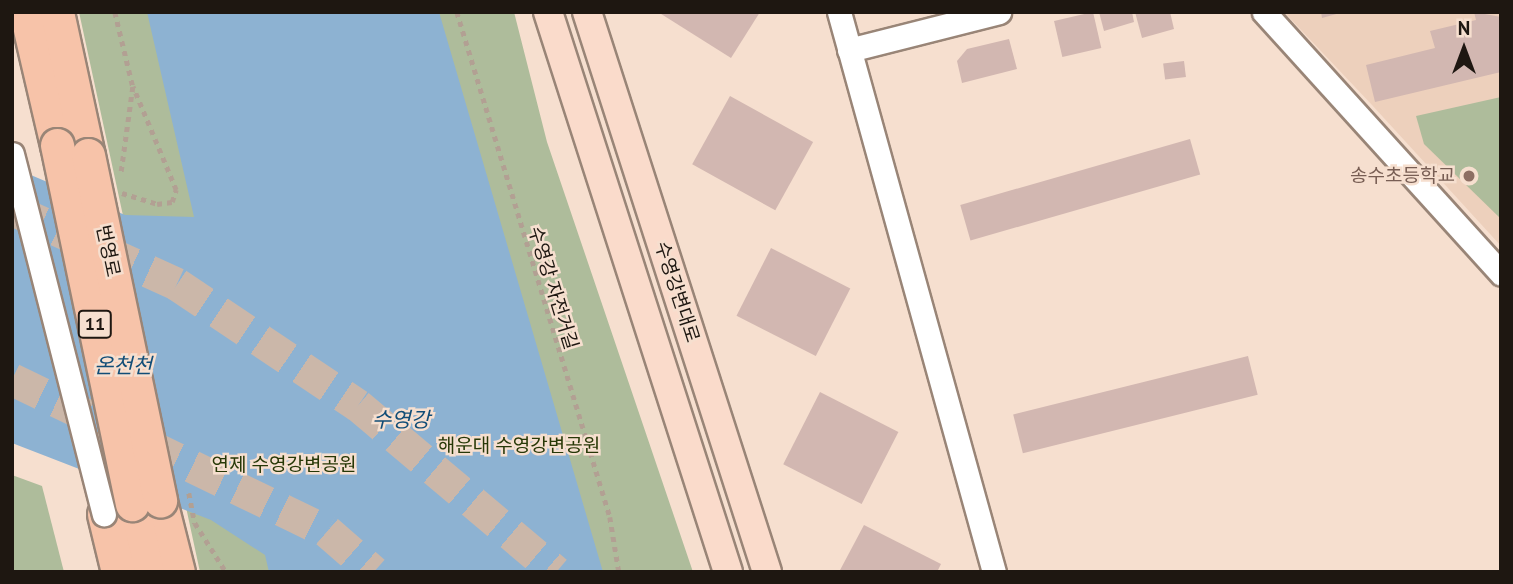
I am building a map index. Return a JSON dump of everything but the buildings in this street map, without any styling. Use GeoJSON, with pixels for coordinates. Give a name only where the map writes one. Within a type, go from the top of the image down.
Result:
{"type":"FeatureCollection","features":[{"type":"Feature","properties":{"kind":"highway","name":"번영로"},"geometry":{"type":"LineString","coordinates":[[26,12],[57,145],[147,572]]}},
{"type":"Feature","properties":{"kind":"highway","name":"번영로"},"geometry":{"type":"LineString","coordinates":[[57,12],[88,155],[132,506],[178,572]]}},
{"type":"Feature","properties":{"kind":"highway"},"geometry":{"type":"LineString","coordinates":[[118,572],[132,506]]}},
{"type":"Feature","properties":{"kind":"main road"},"geometry":{"type":"LineString","coordinates":[[548,12],[728,572]]}},
{"type":"Feature","properties":{"kind":"main road","name":"수영강변대로"},"geometry":{"type":"LineString","coordinates":[[587,12],[767,572]]}},
{"type":"Feature","properties":{"kind":"street"},"geometry":{"type":"LineString","coordinates":[[839,12],[993,572]]}},
{"type":"Feature","properties":{"kind":"street"},"geometry":{"type":"LineString","coordinates":[[849,50],[939,19],[999,12]]}},
{"type":"Feature","properties":{"kind":"street"},"geometry":{"type":"LineString","coordinates":[[1264,12],[1501,273]]}},
{"type":"Feature","properties":{"kind":"street","name":"번영로"},"geometry":{"type":"LineString","coordinates":[[17,162],[132,506]]}},
{"type":"Feature","properties":{"kind":"path"},"geometry":{"type":"LineString","coordinates":[[115,12],[133,87],[121,175]]}},
{"type":"Feature","properties":{"kind":"path","name":"수영강 자전거길"},"geometry":{"type":"LineString","coordinates":[[457,12],[610,517],[619,572]]}},
{"type":"Feature","properties":{"kind":"path"},"geometry":{"type":"LineString","coordinates":[[195,523],[226,572]]}},
{"type":"Feature","properties":{"kind":"shaded area","name":"송수초등학교"},"geometry":{"type":"Polygon","coordinates":[[[1284,12],[1501,12],[1501,246],[1372,105],[1284,12]]]}},
{"type":"Feature","properties":{"kind":"green space","name":"수영강"},"geometry":{"type":"Polygon","coordinates":[[[79,12],[514,12],[547,142],[693,572],[200,572],[79,12]]]}},
{"type":"Feature","properties":{"kind":"green space"},"geometry":{"type":"Polygon","coordinates":[[[1501,97],[1501,219],[1424,144],[1416,116],[1501,97]]]}},
{"type":"Feature","properties":{"kind":"green space"},"geometry":{"type":"Polygon","coordinates":[[[12,475],[42,486],[64,572],[12,572],[12,475]]]}},
{"type":"Feature","properties":{"kind":"water","name":"수영강"},"geometry":{"type":"Polygon","coordinates":[[[147,12],[439,12],[603,572],[269,572],[265,555],[211,520],[12,443],[12,167],[125,215],[194,217],[147,12]]]}},
{"type":"Feature","properties":{"kind":"tunnel"},"geometry":{"type":"LineString","coordinates":[[12,209],[177,284],[358,405],[556,572]]}},
{"type":"Feature","properties":{"kind":"tunnel"},"geometry":{"type":"LineString","coordinates":[[12,379],[327,531],[374,572]]}},
{"type":"Feature","properties":{"kind":"place","name":"송수초등학교"},"geometry":{"type":"Point","coordinates":[1469,176]}},
{"type":"Feature","properties":{"kind":"water label","name":"온천천"},"geometry":{"type":"Point","coordinates":[123,366]}},
{"type":"Feature","properties":{"kind":"park label","name":"해운대 수영강변공원"},"geometry":{"type":"Point","coordinates":[519,446]}},
{"type":"Feature","properties":{"kind":"park label","name":"연제 수영강변공원"},"geometry":{"type":"Point","coordinates":[284,465]}}]}
